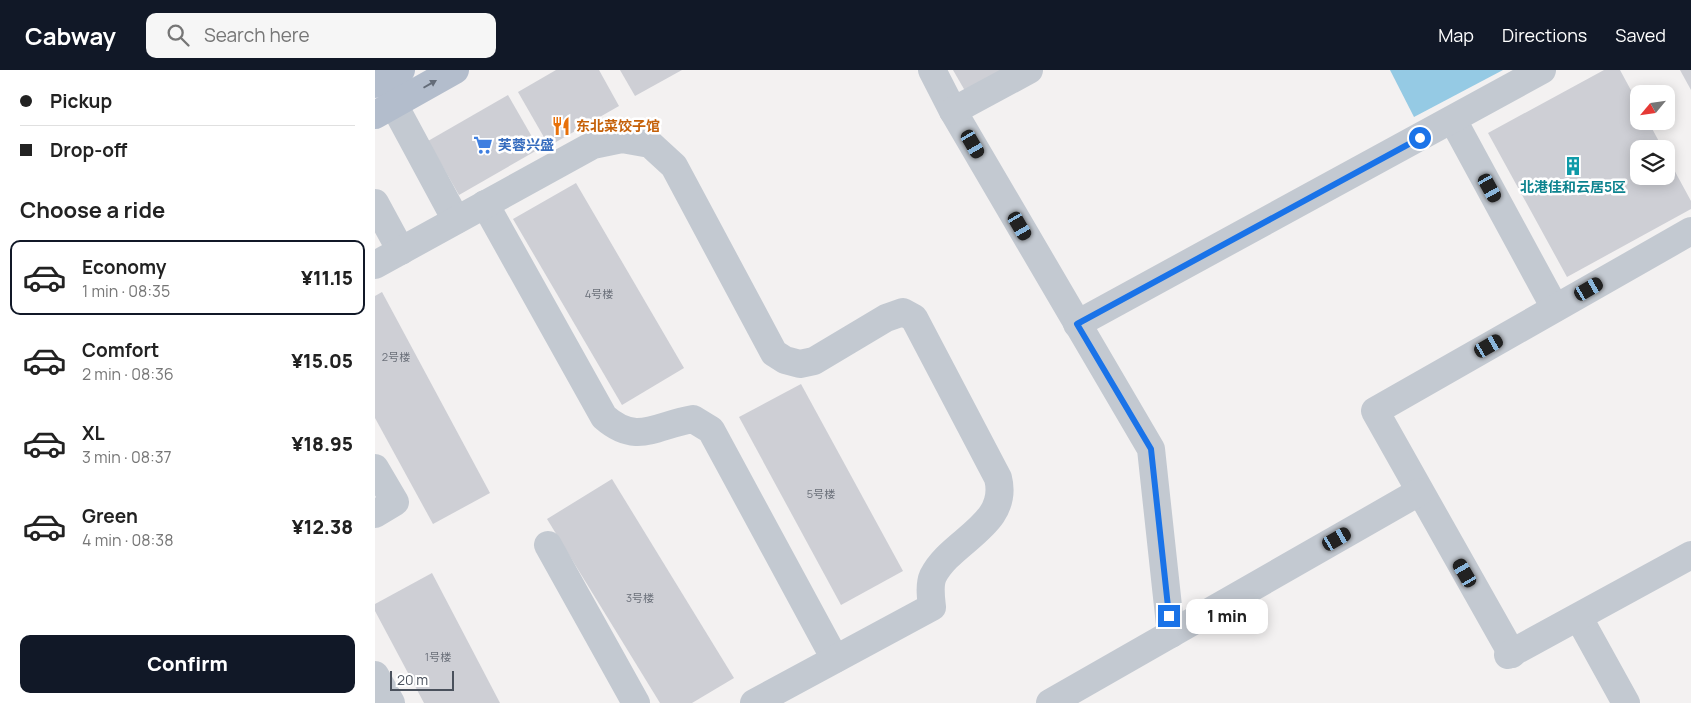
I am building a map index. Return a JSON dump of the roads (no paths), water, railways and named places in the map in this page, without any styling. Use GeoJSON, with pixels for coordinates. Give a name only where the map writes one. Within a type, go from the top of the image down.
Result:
{"type":"FeatureCollection","features":[{"type":"Feature","properties":{"kind":"main road"},"geometry":{"type":"LineString","coordinates":[[375,84],[401,70]]}},
{"type":"Feature","properties":{"kind":"main road"},"geometry":{"type":"LineString","coordinates":[[385,110],[455,70]]}},
{"type":"Feature","properties":{"kind":"street"},"geometry":{"type":"LineString","coordinates":[[932,70],[953,111],[1151,449],[1171,634]]}},
{"type":"Feature","properties":{"kind":"street"},"geometry":{"type":"LineString","coordinates":[[953,111],[1029,70]]}},
{"type":"Feature","properties":{"kind":"street"},"geometry":{"type":"LineString","coordinates":[[1077,324],[1542,70]]}},
{"type":"Feature","properties":{"kind":"street"},"geometry":{"type":"LineString","coordinates":[[385,110],[456,220]]}},
{"type":"Feature","properties":{"kind":"street"},"geometry":{"type":"LineString","coordinates":[[1453,120],[1555,308]]}},
{"type":"Feature","properties":{"kind":"street"},"geometry":{"type":"LineString","coordinates":[[375,265],[593,145],[622,139],[650,144],[674,166],[774,353],[785,360],[800,364],[814,361],[886,318],[903,312],[914,318],[998,478],[1001,491],[998,505],[991,517],[943,563],[933,577],[932,607],[755,703]]}},
{"type":"Feature","properties":{"kind":"street"},"geometry":{"type":"LineString","coordinates":[[375,203],[401,251]]}},
{"type":"Feature","properties":{"kind":"street"},"geometry":{"type":"LineString","coordinates":[[485,204],[604,417],[616,428],[634,433],[693,419],[711,430],[835,659]]}},
{"type":"Feature","properties":{"kind":"street"},"geometry":{"type":"LineString","coordinates":[[1691,231],[1375,411],[1510,654],[1579,618],[1691,555]]}},
{"type":"Feature","properties":{"kind":"street"},"geometry":{"type":"LineString","coordinates":[[375,468],[395,502],[375,514]]}},
{"type":"Feature","properties":{"kind":"street"},"geometry":{"type":"LineString","coordinates":[[1051,703],[1419,492]]}},
{"type":"Feature","properties":{"kind":"street"},"geometry":{"type":"LineString","coordinates":[[548,545],[636,703]]}},
{"type":"Feature","properties":{"kind":"street"},"geometry":{"type":"LineString","coordinates":[[1579,618],[1626,703]]}},
{"type":"Feature","properties":{"kind":"street"},"geometry":{"type":"LineString","coordinates":[[375,675],[391,703]]}},
{"type":"Feature","properties":{"kind":"water"},"geometry":{"type":"Polygon","coordinates":[[[1390,70],[1503,70],[1414,117],[1390,70]]]}},
{"type":"Feature","properties":{"kind":"place","name":"东北菜饺子馆"},"geometry":{"type":"Point","coordinates":[561,126]}},
{"type":"Feature","properties":{"kind":"place","name":"芙蓉兴盛"},"geometry":{"type":"Point","coordinates":[483,145]}},
{"type":"Feature","properties":{"kind":"place","name":"北港佳和云居5区"},"geometry":{"type":"Point","coordinates":[1573,166]}}]}
